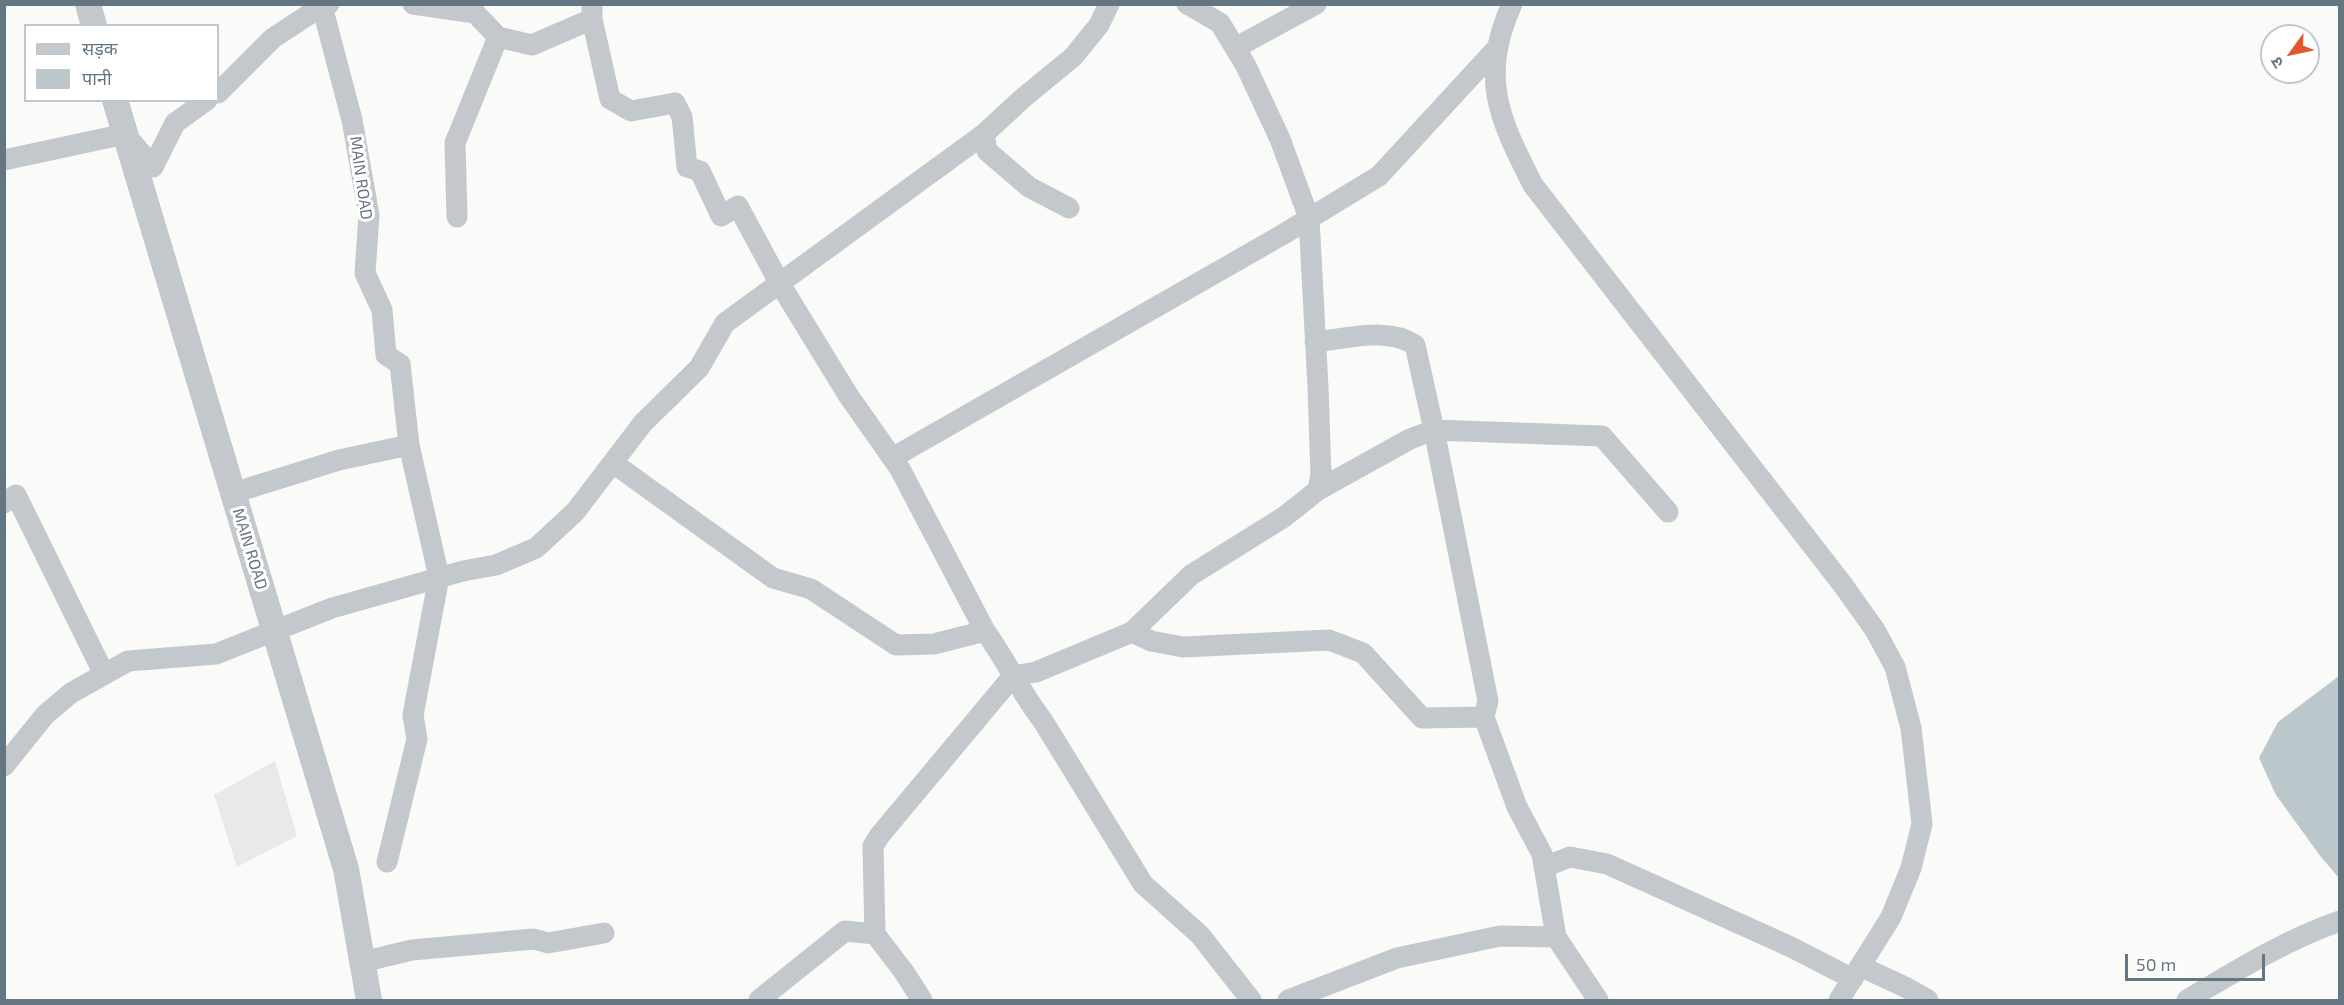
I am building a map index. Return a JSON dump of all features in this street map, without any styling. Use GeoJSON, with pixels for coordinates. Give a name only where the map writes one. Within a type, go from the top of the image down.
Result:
{"type":"FeatureCollection","features":[{"type":"Feature","properties":{"kind":"street"},"geometry":{"type":"LineString","coordinates":[[88,4],[93,24]]}},
{"type":"Feature","properties":{"kind":"street"},"geometry":{"type":"LineString","coordinates":[[414,4],[475,12],[498,37],[532,45],[592,12],[610,99],[631,111],[675,103],[682,117],[687,167],[700,171],[722,216],[738,206],[780,284],[848,395],[906,479],[985,631],[1143,885],[1200,935],[1251,1000]]}},
{"type":"Feature","properties":{"kind":"street"},"geometry":{"type":"LineString","coordinates":[[4,766],[45,715],[71,693],[128,661],[216,654],[332,608],[439,577],[496,566],[536,548],[575,512],[643,423],[699,368],[725,323],[984,134],[1073,57],[1099,25],[1109,4]]}},
{"type":"Feature","properties":{"kind":"street"},"geometry":{"type":"LineString","coordinates":[[1187,4],[1220,23],[1235,48],[1280,139],[1309,218],[1320,474],[1318,490]]}},
{"type":"Feature","properties":{"kind":"street"},"geometry":{"type":"LineString","coordinates":[[1235,48],[1316,4]]}},
{"type":"Feature","properties":{"kind":"street"},"geometry":{"type":"LineString","coordinates":[[1512,4],[1497,48],[1494,89],[1506,132],[1533,185],[1843,585],[1875,630],[1895,667],[1911,728],[1922,824],[1911,868],[1891,917],[1839,1000]]}},
{"type":"Feature","properties":{"kind":"street"},"geometry":{"type":"LineString","coordinates":[[219,92],[273,38],[326,5]]}},
{"type":"Feature","properties":{"kind":"street","name":"MAIN ROAD"},"geometry":{"type":"LineString","coordinates":[[233,493],[339,460],[409,445],[400,364],[386,355],[382,310],[365,273],[369,215],[352,120],[326,5]]}},
{"type":"Feature","properties":{"kind":"street"},"geometry":{"type":"LineString","coordinates":[[457,217],[456,143],[498,37]]}},
{"type":"Feature","properties":{"kind":"street"},"geometry":{"type":"LineString","coordinates":[[892,458],[1379,176],[1497,48]]}},
{"type":"Feature","properties":{"kind":"street","name":"MAIN ROAD"},"geometry":{"type":"LineString","coordinates":[[116,102],[346,868],[369,1000]]}},
{"type":"Feature","properties":{"kind":"street"},"geometry":{"type":"LineString","coordinates":[[4,160],[124,134],[153,167],[175,123],[204,102]]}},
{"type":"Feature","properties":{"kind":"street"},"geometry":{"type":"LineString","coordinates":[[984,134],[987,152],[1029,187],[1069,208]]}},
{"type":"Feature","properties":{"kind":"street"},"geometry":{"type":"LineString","coordinates":[[1315,342],[1387,334],[1405,338],[1415,345],[1488,701],[1484,717],[1516,807],[1542,854],[1556,937],[1598,1000]]}},
{"type":"Feature","properties":{"kind":"street"},"geometry":{"type":"LineString","coordinates":[[922,1000],[875,934],[873,846],[1013,675],[1036,672],[1132,632],[1191,575],[1284,517],[1318,490],[1410,439],[1434,430],[1602,436],[1668,512]]}},
{"type":"Feature","properties":{"kind":"street"},"geometry":{"type":"LineString","coordinates":[[387,862],[417,739],[413,716],[439,577],[409,445]]}},
{"type":"Feature","properties":{"kind":"street"},"geometry":{"type":"LineString","coordinates":[[613,463],[773,578],[811,589],[896,645],[934,644],[985,631]]}},
{"type":"Feature","properties":{"kind":"street"},"geometry":{"type":"LineString","coordinates":[[4,503],[16,495],[104,674]]}},
{"type":"Feature","properties":{"kind":"street"},"geometry":{"type":"LineString","coordinates":[[1132,632],[1151,641],[1184,647],[1329,640],[1363,653],[1422,718],[1484,717]]}},
{"type":"Feature","properties":{"kind":"street"},"geometry":{"type":"LineString","coordinates":[[1544,867],[1570,857],[1607,864],[1791,947],[1858,973],[1905,987],[1928,1000]]}},
{"type":"Feature","properties":{"kind":"street"},"geometry":{"type":"LineString","coordinates":[[2187,1000],[2252,961],[2320,928],[2340,921]]}},
{"type":"Feature","properties":{"kind":"street"},"geometry":{"type":"LineString","coordinates":[[759,1000],[845,931],[875,934]]}},
{"type":"Feature","properties":{"kind":"street"},"geometry":{"type":"LineString","coordinates":[[362,962],[412,950],[534,939],[548,943],[604,933]]}},
{"type":"Feature","properties":{"kind":"street"},"geometry":{"type":"LineString","coordinates":[[1288,1000],[1397,958],[1500,936],[1556,937]]}},
{"type":"Feature","properties":{"kind":"shaded area"},"geometry":{"type":"Polygon","coordinates":[[[275,761],[297,836],[237,867],[214,795],[275,761]]]}},
{"type":"Feature","properties":{"kind":"water"},"geometry":{"type":"Polygon","coordinates":[[[2339,676],[2339,878],[2276,795],[2259,758],[2278,722],[2339,676]]]}}]}
